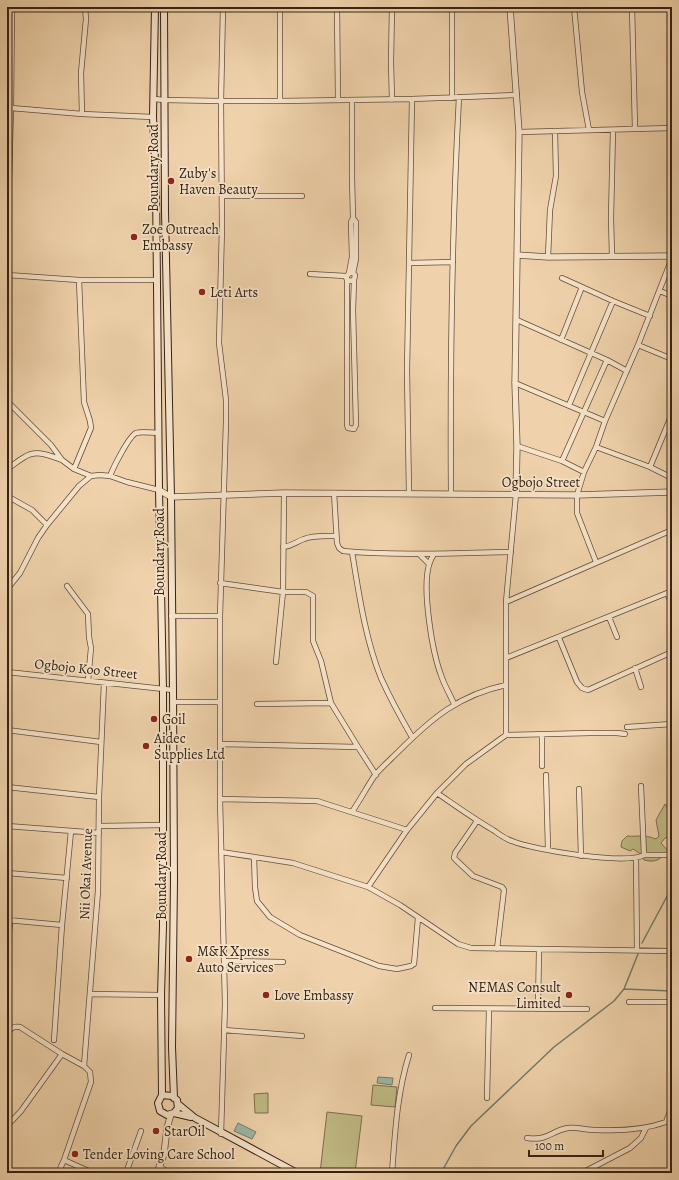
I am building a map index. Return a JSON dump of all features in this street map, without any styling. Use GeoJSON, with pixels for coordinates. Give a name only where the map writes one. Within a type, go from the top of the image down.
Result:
{"type":"FeatureCollection","features":[{"type":"Feature","properties":{"kind":"main road","name":"Boundary Road"},"geometry":{"type":"LineString","coordinates":[[155,7],[153,118],[156,183],[158,432],[163,689],[161,995],[162,1095]]}},
{"type":"Feature","properties":{"kind":"main road","name":"Boundary Road"},"geometry":{"type":"LineString","coordinates":[[164,7],[165,219],[171,497],[171,616],[173,690],[172,1047],[174,1098]]}},
{"type":"Feature","properties":{"kind":"main road"},"geometry":{"type":"LineString","coordinates":[[195,1118],[163,1114],[160,1111],[158,1103],[162,1095],[169,1095],[174,1098],[178,1104],[195,1118],[221,1134],[289,1171],[297,1173]]}},
{"type":"Feature","properties":{"kind":"main road"},"geometry":{"type":"LineString","coordinates":[[172,1114],[178,1108],[178,1104]]}},
{"type":"Feature","properties":{"kind":"street"},"geometry":{"type":"LineString","coordinates":[[7,255],[11,108],[9,82],[12,7]]}},
{"type":"Feature","properties":{"kind":"street"},"geometry":{"type":"LineString","coordinates":[[82,114],[81,73],[86,18],[85,7]]}},
{"type":"Feature","properties":{"kind":"street"},"geometry":{"type":"LineString","coordinates":[[221,1134],[224,961],[220,799],[220,582],[226,400],[219,343],[222,262],[221,101],[223,7]]}},
{"type":"Feature","properties":{"kind":"street"},"geometry":{"type":"LineString","coordinates":[[280,7],[280,101]]}},
{"type":"Feature","properties":{"kind":"street"},"geometry":{"type":"LineString","coordinates":[[337,7],[338,100]]}},
{"type":"Feature","properties":{"kind":"street"},"geometry":{"type":"LineString","coordinates":[[392,7],[392,100]]}},
{"type":"Feature","properties":{"kind":"street"},"geometry":{"type":"LineString","coordinates":[[452,7],[452,98]]}},
{"type":"Feature","properties":{"kind":"street"},"geometry":{"type":"LineString","coordinates":[[506,735],[506,602],[516,494],[517,446],[515,383],[519,132],[510,7]]}},
{"type":"Feature","properties":{"kind":"street"},"geometry":{"type":"LineString","coordinates":[[574,7],[582,92],[589,130]]}},
{"type":"Feature","properties":{"kind":"street"},"geometry":{"type":"LineString","coordinates":[[632,7],[635,129]]}},
{"type":"Feature","properties":{"kind":"street"},"geometry":{"type":"LineString","coordinates":[[154,99],[221,101],[392,100],[517,95]]}},
{"type":"Feature","properties":{"kind":"street"},"geometry":{"type":"LineString","coordinates":[[451,494],[450,394],[455,164],[459,98]]}},
{"type":"Feature","properties":{"kind":"street"},"geometry":{"type":"LineString","coordinates":[[410,494],[407,371],[412,99]]}},
{"type":"Feature","properties":{"kind":"street"},"geometry":{"type":"LineString","coordinates":[[349,275],[349,281],[354,280],[353,310],[356,425],[354,429],[348,428],[347,425],[349,275],[352,257],[351,222],[353,218],[352,100]]}},
{"type":"Feature","properties":{"kind":"street"},"geometry":{"type":"LineString","coordinates":[[11,108],[153,118]]}},
{"type":"Feature","properties":{"kind":"street"},"geometry":{"type":"LineString","coordinates":[[519,132],[672,128]]}},
{"type":"Feature","properties":{"kind":"street"},"geometry":{"type":"LineString","coordinates":[[612,256],[611,218],[613,130]]}},
{"type":"Feature","properties":{"kind":"street"},"geometry":{"type":"LineString","coordinates":[[548,257],[550,210],[556,176],[555,131]]}},
{"type":"Feature","properties":{"kind":"street"},"geometry":{"type":"LineString","coordinates":[[222,196],[302,196]]}},
{"type":"Feature","properties":{"kind":"street"},"geometry":{"type":"LineString","coordinates":[[517,256],[672,257],[628,370],[584,472],[577,495],[577,513],[596,562]]}},
{"type":"Feature","properties":{"kind":"street"},"geometry":{"type":"LineString","coordinates":[[409,263],[453,262]]}},
{"type":"Feature","properties":{"kind":"street"},"geometry":{"type":"LineString","coordinates":[[310,274],[349,275]]}},
{"type":"Feature","properties":{"kind":"street"},"geometry":{"type":"LineString","coordinates":[[7,275],[79,280],[156,280]]}},
{"type":"Feature","properties":{"kind":"street"},"geometry":{"type":"LineString","coordinates":[[562,278],[650,316]]}},
{"type":"Feature","properties":{"kind":"street"},"geometry":{"type":"LineString","coordinates":[[74,469],[91,428],[84,402],[79,280]]}},
{"type":"Feature","properties":{"kind":"street"},"geometry":{"type":"LineString","coordinates":[[561,340],[582,287]]}},
{"type":"Feature","properties":{"kind":"street"},"geometry":{"type":"LineString","coordinates":[[660,291],[672,296]]}},
{"type":"Feature","properties":{"kind":"street"},"geometry":{"type":"LineString","coordinates":[[569,405],[613,301]]}},
{"type":"Feature","properties":{"kind":"street"},"geometry":{"type":"LineString","coordinates":[[517,320],[628,370]]}},
{"type":"Feature","properties":{"kind":"street"},"geometry":{"type":"LineString","coordinates":[[638,345],[672,359]]}},
{"type":"Feature","properties":{"kind":"street"},"geometry":{"type":"LineString","coordinates":[[562,461],[607,360]]}},
{"type":"Feature","properties":{"kind":"street"},"geometry":{"type":"LineString","coordinates":[[515,383],[606,421]]}},
{"type":"Feature","properties":{"kind":"street"},"geometry":{"type":"LineString","coordinates":[[7,401],[51,444],[62,460]]}},
{"type":"Feature","properties":{"kind":"street"},"geometry":{"type":"LineString","coordinates":[[650,467],[672,415]]}},
{"type":"Feature","properties":{"kind":"street"},"geometry":{"type":"LineString","coordinates":[[110,476],[114,465],[132,436],[138,432],[158,432]]}},
{"type":"Feature","properties":{"kind":"street"},"geometry":{"type":"LineString","coordinates":[[517,446],[562,461],[584,472]]}},
{"type":"Feature","properties":{"kind":"street"},"geometry":{"type":"LineString","coordinates":[[596,447],[650,467],[672,478]]}},
{"type":"Feature","properties":{"kind":"street"},"geometry":{"type":"LineString","coordinates":[[7,469],[23,458],[36,452],[62,460],[74,469],[91,476],[110,476],[159,490],[171,497]]}},
{"type":"Feature","properties":{"kind":"street"},"geometry":{"type":"LineString","coordinates":[[7,589],[20,573],[38,538],[47,525],[80,486],[91,476]]}},
{"type":"Feature","properties":{"kind":"street","name":"Ogbojo Street"},"geometry":{"type":"LineString","coordinates":[[171,497],[284,493],[577,495],[672,492]]}},
{"type":"Feature","properties":{"kind":"street"},"geometry":{"type":"LineString","coordinates":[[276,662],[283,592],[284,493]]}},
{"type":"Feature","properties":{"kind":"street"},"geometry":{"type":"LineString","coordinates":[[334,493],[336,536],[339,548],[343,551],[419,554],[511,552]]}},
{"type":"Feature","properties":{"kind":"street"},"geometry":{"type":"LineString","coordinates":[[7,496],[32,510],[47,525]]}},
{"type":"Feature","properties":{"kind":"street"},"geometry":{"type":"LineString","coordinates":[[506,602],[672,530]]}},
{"type":"Feature","properties":{"kind":"street"},"geometry":{"type":"LineString","coordinates":[[283,547],[292,546],[302,539],[309,537],[336,536]]}},
{"type":"Feature","properties":{"kind":"street"},"geometry":{"type":"LineString","coordinates":[[352,552],[364,618],[373,656],[390,698],[412,737]]}},
{"type":"Feature","properties":{"kind":"street"},"geometry":{"type":"LineString","coordinates":[[419,554],[429,564]]}},
{"type":"Feature","properties":{"kind":"street"},"geometry":{"type":"LineString","coordinates":[[434,554],[429,564],[427,580],[428,605],[434,654],[441,676],[454,704]]}},
{"type":"Feature","properties":{"kind":"street"},"geometry":{"type":"LineString","coordinates":[[220,582],[283,592],[306,592],[313,596],[313,641],[321,661],[331,703],[376,774]]}},
{"type":"Feature","properties":{"kind":"street"},"geometry":{"type":"LineString","coordinates":[[67,586],[88,614],[91,648],[88,682]]}},
{"type":"Feature","properties":{"kind":"street"},"geometry":{"type":"LineString","coordinates":[[506,658],[559,638],[670,592],[672,604]]}},
{"type":"Feature","properties":{"kind":"street"},"geometry":{"type":"LineString","coordinates":[[171,616],[220,616]]}},
{"type":"Feature","properties":{"kind":"street"},"geometry":{"type":"LineString","coordinates":[[609,617],[617,637]]}},
{"type":"Feature","properties":{"kind":"street"},"geometry":{"type":"LineString","coordinates":[[559,638],[576,682],[582,688],[588,690],[672,652]]}},
{"type":"Feature","properties":{"kind":"street"},"geometry":{"type":"LineString","coordinates":[[635,668],[641,687]]}},
{"type":"Feature","properties":{"kind":"street","name":"Ogbojo Koo Street"},"geometry":{"type":"LineString","coordinates":[[7,672],[88,682],[104,682],[173,690]]}},
{"type":"Feature","properties":{"kind":"street","name":"Nii Okai Avenue"},"geometry":{"type":"LineString","coordinates":[[84,1066],[97,898],[99,797],[104,682]]}},
{"type":"Feature","properties":{"kind":"street"},"geometry":{"type":"LineString","coordinates":[[352,812],[376,774],[412,737],[436,717],[454,704],[491,688],[506,685]]}},
{"type":"Feature","properties":{"kind":"street"},"geometry":{"type":"LineString","coordinates":[[173,702],[220,702]]}},
{"type":"Feature","properties":{"kind":"street"},"geometry":{"type":"LineString","coordinates":[[257,704],[331,703]]}},
{"type":"Feature","properties":{"kind":"street"},"geometry":{"type":"LineString","coordinates":[[627,727],[672,724]]}},
{"type":"Feature","properties":{"kind":"street"},"geometry":{"type":"LineString","coordinates":[[7,730],[102,742]]}},
{"type":"Feature","properties":{"kind":"street"},"geometry":{"type":"LineString","coordinates":[[368,887],[407,830],[437,793],[466,764],[506,735],[591,733],[625,734]]}},
{"type":"Feature","properties":{"kind":"street"},"geometry":{"type":"LineString","coordinates":[[542,734],[542,766]]}},
{"type":"Feature","properties":{"kind":"street"},"geometry":{"type":"LineString","coordinates":[[220,744],[358,747]]}},
{"type":"Feature","properties":{"kind":"street"},"geometry":{"type":"LineString","coordinates":[[546,775],[548,850]]}},
{"type":"Feature","properties":{"kind":"street"},"geometry":{"type":"LineString","coordinates":[[437,793],[477,821],[511,841],[525,846],[581,856],[636,858],[644,855],[666,855],[670,853],[670,780]]}},
{"type":"Feature","properties":{"kind":"street"},"geometry":{"type":"LineString","coordinates":[[640,786],[644,855]]}},
{"type":"Feature","properties":{"kind":"street"},"geometry":{"type":"LineString","coordinates":[[7,788],[99,797]]}},
{"type":"Feature","properties":{"kind":"street"},"geometry":{"type":"LineString","coordinates":[[579,789],[581,856]]}},
{"type":"Feature","properties":{"kind":"street"},"geometry":{"type":"LineString","coordinates":[[220,799],[317,801],[407,830]]}},
{"type":"Feature","properties":{"kind":"street"},"geometry":{"type":"LineString","coordinates":[[477,821],[455,853],[454,858],[470,874],[502,887],[504,890],[497,949]]}},
{"type":"Feature","properties":{"kind":"street"},"geometry":{"type":"LineString","coordinates":[[99,826],[163,825]]}},
{"type":"Feature","properties":{"kind":"street"},"geometry":{"type":"LineString","coordinates":[[7,826],[99,833]]}},
{"type":"Feature","properties":{"kind":"street"},"geometry":{"type":"LineString","coordinates":[[54,1040],[62,925],[71,831]]}},
{"type":"Feature","properties":{"kind":"street"},"geometry":{"type":"LineString","coordinates":[[221,852],[293,863],[368,887],[400,905],[458,944],[471,948],[672,951]]}},
{"type":"Feature","properties":{"kind":"street"},"geometry":{"type":"LineString","coordinates":[[254,857],[254,887],[257,901],[270,916],[300,936],[379,966],[397,968],[411,966],[414,964],[418,918]]}},
{"type":"Feature","properties":{"kind":"street"},"geometry":{"type":"LineString","coordinates":[[636,858],[637,950]]}},
{"type":"Feature","properties":{"kind":"street"},"geometry":{"type":"LineString","coordinates":[[7,873],[67,878]]}},
{"type":"Feature","properties":{"kind":"street"},"geometry":{"type":"LineString","coordinates":[[7,958],[8,920],[62,925]]}},
{"type":"Feature","properties":{"kind":"street"},"geometry":{"type":"LineString","coordinates":[[538,1009],[539,950]]}},
{"type":"Feature","properties":{"kind":"street"},"geometry":{"type":"LineString","coordinates":[[224,961],[283,962]]}},
{"type":"Feature","properties":{"kind":"street"},"geometry":{"type":"LineString","coordinates":[[90,994],[161,995]]}},
{"type":"Feature","properties":{"kind":"street"},"geometry":{"type":"LineString","coordinates":[[628,1002],[672,1002]]}},
{"type":"Feature","properties":{"kind":"street"},"geometry":{"type":"LineString","coordinates":[[435,1008],[490,1010],[587,1009]]}},
{"type":"Feature","properties":{"kind":"street"},"geometry":{"type":"LineString","coordinates":[[487,1098],[490,1010]]}},
{"type":"Feature","properties":{"kind":"street"},"geometry":{"type":"LineString","coordinates":[[7,1034],[11,1028],[15,1026],[20,1027],[62,1054],[84,1066],[90,1072],[91,1082],[64,1160],[58,1173]]}},
{"type":"Feature","properties":{"kind":"street"},"geometry":{"type":"LineString","coordinates":[[224,1030],[302,1036]]}},
{"type":"Feature","properties":{"kind":"street"},"geometry":{"type":"LineString","coordinates":[[7,1126],[21,1111],[62,1054]]}},
{"type":"Feature","properties":{"kind":"street"},"geometry":{"type":"LineString","coordinates":[[392,1173],[398,1104],[404,1071],[409,1055]]}},
{"type":"Feature","properties":{"kind":"street"},"geometry":{"type":"LineString","coordinates":[[527,1138],[544,1138],[562,1130],[571,1128],[597,1130],[646,1128],[666,1122],[672,1106]]}},
{"type":"Feature","properties":{"kind":"street"},"geometry":{"type":"LineString","coordinates":[[163,1114],[167,1128]]}},
{"type":"Feature","properties":{"kind":"street"},"geometry":{"type":"LineString","coordinates":[[157,1173],[164,1154],[167,1128],[172,1114]]}},
{"type":"Feature","properties":{"kind":"street"},"geometry":{"type":"LineString","coordinates":[[582,1173],[630,1148],[641,1138],[646,1128]]}},
{"type":"Feature","properties":{"kind":"street"},"geometry":{"type":"LineString","coordinates":[[126,1173],[141,1131]]}},
{"type":"Feature","properties":{"kind":"street"},"geometry":{"type":"LineString","coordinates":[[64,1160],[93,1173]]}},
{"type":"Feature","properties":{"kind":"street"},"geometry":{"type":"LineString","coordinates":[[160,1167],[170,1173]]}},
{"type":"Feature","properties":{"kind":"shaded area"},"geometry":{"type":"Polygon","coordinates":[[[665,804],[671,813],[669,836],[661,843],[668,851],[660,859],[651,861],[644,860],[642,855],[633,849],[630,851],[621,847],[622,841],[627,836],[644,836],[656,839],[659,836],[656,820],[665,804]]]}},
{"type":"Feature","properties":{"kind":"shaded area"},"geometry":{"type":"Polygon","coordinates":[[[378,1077],[393,1078],[392,1085],[377,1083],[378,1077]]]}},
{"type":"Feature","properties":{"kind":"shaded area"},"geometry":{"type":"Polygon","coordinates":[[[373,1085],[397,1087],[395,1107],[371,1105],[373,1085]]]}},
{"type":"Feature","properties":{"kind":"shaded area"},"geometry":{"type":"Polygon","coordinates":[[[268,1093],[268,1113],[255,1113],[254,1094],[268,1093]]]}},
{"type":"Feature","properties":{"kind":"shaded area"},"geometry":{"type":"Polygon","coordinates":[[[327,1112],[362,1116],[355,1173],[320,1173],[327,1112]]]}},
{"type":"Feature","properties":{"kind":"shaded area"},"geometry":{"type":"Polygon","coordinates":[[[238,1123],[256,1132],[252,1139],[234,1131],[238,1123]]]}},
{"type":"Feature","properties":{"kind":"waterway"},"geometry":{"type":"LineString","coordinates":[[642,943],[672,887]]}},
{"type":"Feature","properties":{"kind":"waterway"},"geometry":{"type":"LineString","coordinates":[[441,1173],[456,1146],[471,1126],[554,1047],[614,1001],[624,989],[638,954]]}},
{"type":"Feature","properties":{"kind":"waterway"},"geometry":{"type":"LineString","coordinates":[[624,989],[672,991]]}},
{"type":"Feature","properties":{"kind":"place","name":"Zuby's Haven Beauty"},"geometry":{"type":"Point","coordinates":[171,181]}},
{"type":"Feature","properties":{"kind":"place","name":"Zoe Outreach Embassy"},"geometry":{"type":"Point","coordinates":[134,237]}},
{"type":"Feature","properties":{"kind":"place","name":"Leti Arts"},"geometry":{"type":"Point","coordinates":[202,292]}},
{"type":"Feature","properties":{"kind":"place","name":"Goil"},"geometry":{"type":"Point","coordinates":[154,719]}},
{"type":"Feature","properties":{"kind":"place","name":"Aidec Supplies Ltd"},"geometry":{"type":"Point","coordinates":[146,746]}},
{"type":"Feature","properties":{"kind":"place","name":"M&K Xpress Auto Services"},"geometry":{"type":"Point","coordinates":[189,959]}},
{"type":"Feature","properties":{"kind":"place","name":"Love Embassy"},"geometry":{"type":"Point","coordinates":[266,995]}},
{"type":"Feature","properties":{"kind":"place","name":"NEMAS Consult Limited"},"geometry":{"type":"Point","coordinates":[569,995]}},
{"type":"Feature","properties":{"kind":"place","name":"StarOil"},"geometry":{"type":"Point","coordinates":[156,1131]}},
{"type":"Feature","properties":{"kind":"place","name":"Tender Loving Care School"},"geometry":{"type":"Point","coordinates":[75,1154]}}]}
